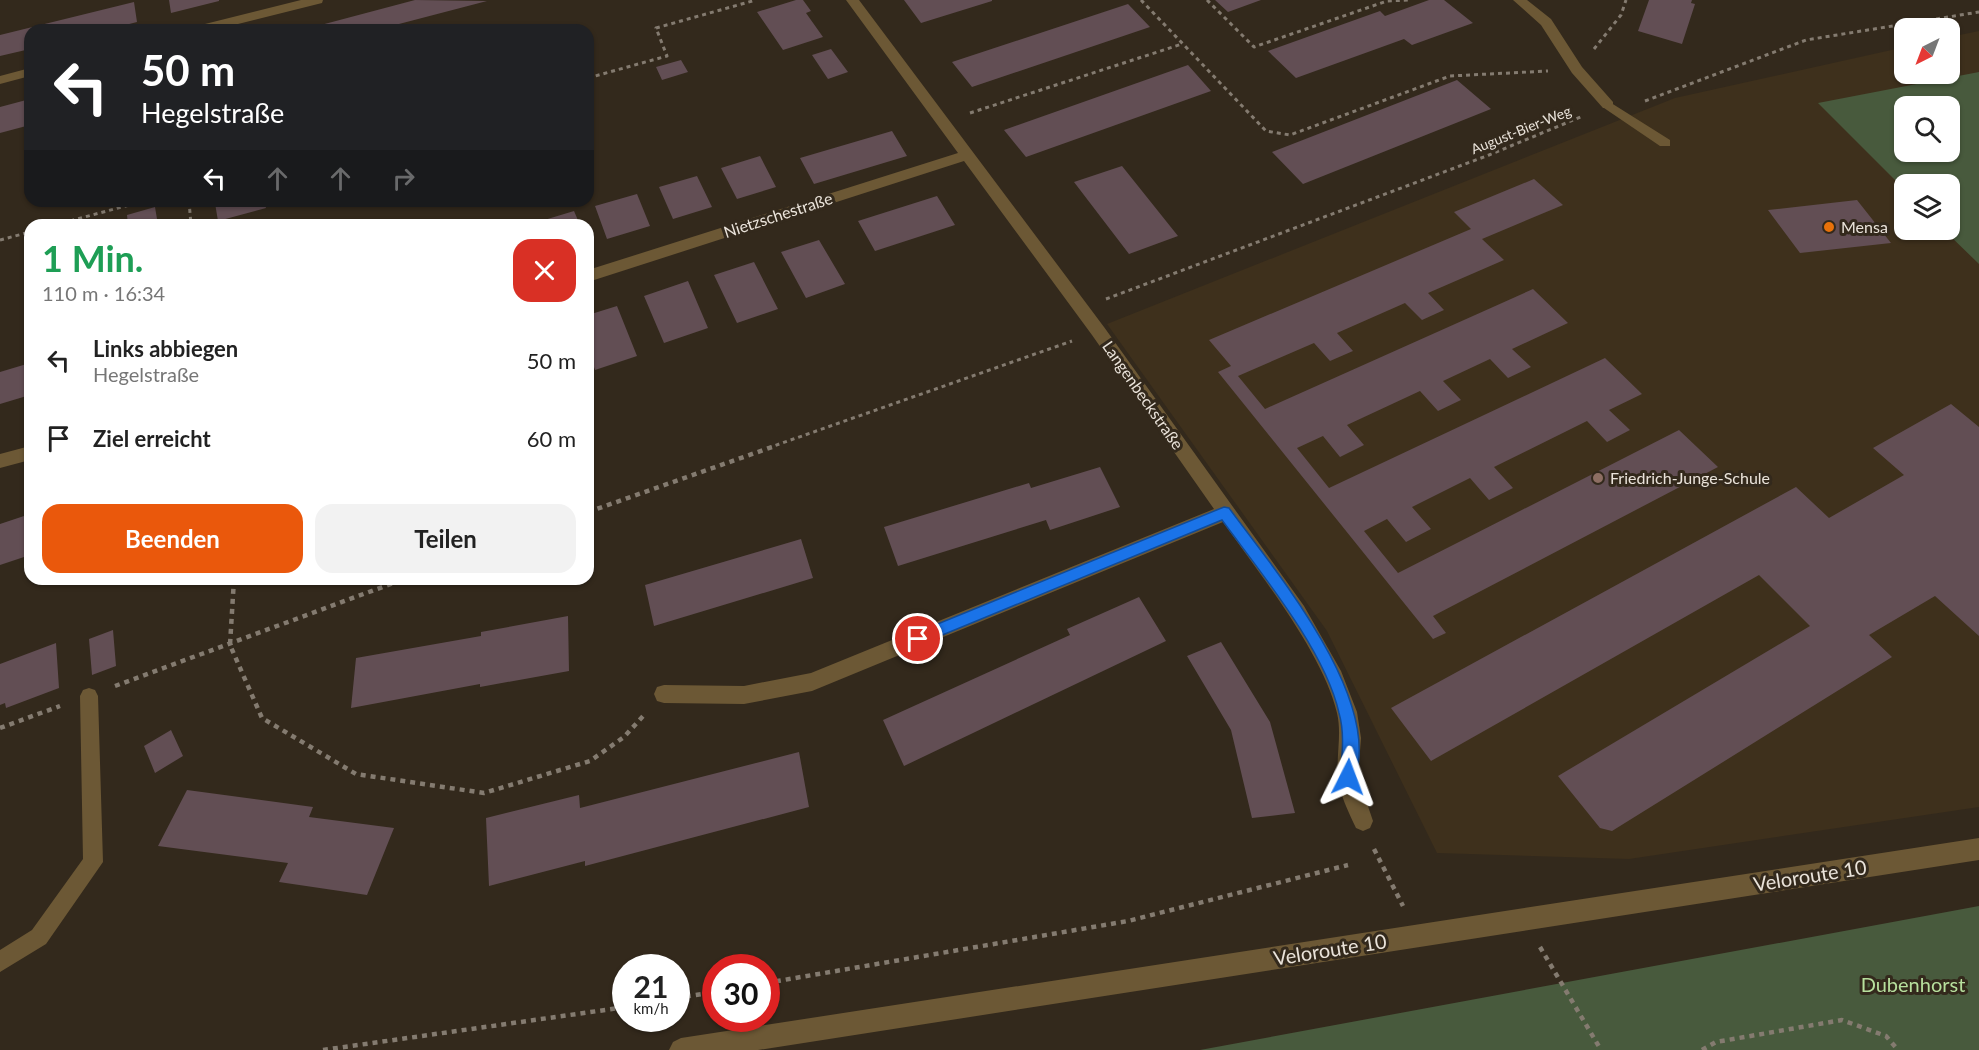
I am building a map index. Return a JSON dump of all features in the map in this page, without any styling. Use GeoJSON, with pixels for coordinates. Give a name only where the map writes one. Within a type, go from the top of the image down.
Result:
{"type":"FeatureCollection","features":[{"type":"Feature","properties":{"kind":"street"},"geometry":{"type":"LineString","coordinates":[[222,24],[317,0]]}},
{"type":"Feature","properties":{"kind":"street","name":"Langenbeckstraße"},"geometry":{"type":"LineString","coordinates":[[852,0],[1098,331],[1224,513],[1297,612],[1334,677],[1347,712],[1351,738],[1348,777],[1363,821]]}},
{"type":"Feature","properties":{"kind":"street"},"geometry":{"type":"LineString","coordinates":[[1519,0],[1546,22],[1577,70],[1608,105]]}},
{"type":"Feature","properties":{"kind":"street"},"geometry":{"type":"LineString","coordinates":[[0,80],[24,74]]}},
{"type":"Feature","properties":{"kind":"street","name":"Nietzschestraße"},"geometry":{"type":"LineString","coordinates":[[594,274],[967,155]]}},
{"type":"Feature","properties":{"kind":"street"},"geometry":{"type":"LineString","coordinates":[[0,461],[24,455]]}},
{"type":"Feature","properties":{"kind":"street"},"geometry":{"type":"LineString","coordinates":[[664,694],[744,695],[812,682],[1224,513]]}},
{"type":"Feature","properties":{"kind":"street","name":"Veloroute 10"},"geometry":{"type":"LineString","coordinates":[[681,1050],[1979,849]]}},
{"type":"Feature","properties":{"kind":"lane"},"geometry":{"type":"LineString","coordinates":[[1608,105],[1665,143]]}},
{"type":"Feature","properties":{"kind":"lane"},"geometry":{"type":"LineString","coordinates":[[0,962],[39,937],[93,862],[89,696]]}},
{"type":"Feature","properties":{"kind":"path"},"geometry":{"type":"LineString","coordinates":[[594,76],[667,56],[656,28],[756,0]]}},
{"type":"Feature","properties":{"kind":"path"},"geometry":{"type":"LineString","coordinates":[[1141,0],[1266,131],[1290,135],[1450,76],[1577,70],[1621,15],[1626,0]]}},
{"type":"Feature","properties":{"kind":"path"},"geometry":{"type":"LineString","coordinates":[[1207,0],[1254,46],[1387,1],[1410,0]]}},
{"type":"Feature","properties":{"kind":"path","name":"August-Bier-Weg"},"geometry":{"type":"LineString","coordinates":[[1082,309],[1489,155],[1608,105],[1634,105],[1750,59],[1806,40],[1979,12]]}},
{"type":"Feature","properties":{"kind":"path"},"geometry":{"type":"LineString","coordinates":[[943,122],[1182,44]]}},
{"type":"Feature","properties":{"kind":"path"},"geometry":{"type":"LineString","coordinates":[[77,219],[122,207]]}},
{"type":"Feature","properties":{"kind":"path"},"geometry":{"type":"LineString","coordinates":[[0,240],[24,234]]}},
{"type":"Feature","properties":{"kind":"path"},"geometry":{"type":"LineString","coordinates":[[594,510],[1098,331]]}},
{"type":"Feature","properties":{"kind":"path"},"geometry":{"type":"LineString","coordinates":[[234,585],[231,645],[262,718],[356,774],[484,793],[590,761],[624,737],[664,694]]}},
{"type":"Feature","properties":{"kind":"path"},"geometry":{"type":"LineString","coordinates":[[231,645],[388,585]]}},
{"type":"Feature","properties":{"kind":"path"},"geometry":{"type":"LineString","coordinates":[[1363,821],[1370,841],[1418,936]]}},
{"type":"Feature","properties":{"kind":"path"},"geometry":{"type":"LineString","coordinates":[[780,981],[1128,921],[1348,865]]}},
{"type":"Feature","properties":{"kind":"path"},"geometry":{"type":"LineString","coordinates":[[1523,918],[1601,1050]]}},
{"type":"Feature","properties":{"kind":"path"},"geometry":{"type":"LineString","coordinates":[[322,1050],[612,1009]]}},
{"type":"Feature","properties":{"kind":"path"},"geometry":{"type":"LineString","coordinates":[[1702,1050],[1716,1042],[1842,1020],[1886,1036],[1898,1050]]}},
{"type":"Feature","properties":{"kind":"shaded area","name":"Friedrich-Junge-Schule"},"geometry":{"type":"Polygon","coordinates":[[[1979,31],[1979,807],[1629,859],[1437,853],[1327,631],[1107,324],[1675,98],[1894,49],[1894,84],[1960,84],[1960,35],[1979,31]]]}},
{"type":"Feature","properties":{"kind":"green space"},"geometry":{"type":"Polygon","coordinates":[[[1979,72],[1979,264],[1954,240],[1960,240],[1960,174],[1894,174],[1894,179],[1818,103],[1917,84],[1960,84],[1960,76],[1979,72]]]}},
{"type":"Feature","properties":{"kind":"green space","name":"Dubenhorst"},"geometry":{"type":"Polygon","coordinates":[[[1979,906],[1979,1050],[1200,1050],[1979,906]]]}},
{"type":"Feature","properties":{"kind":"building"},"geometry":{"type":"Polygon","coordinates":[[[169,0],[219,0],[219,1],[171,13],[169,0]]]}},
{"type":"Feature","properties":{"kind":"building"},"geometry":{"type":"Polygon","coordinates":[[[415,0],[487,1],[399,24],[325,24],[415,0]]]}},
{"type":"Feature","properties":{"kind":"building"},"geometry":{"type":"Polygon","coordinates":[[[803,0],[811,11],[806,13],[823,37],[783,50],[757,12],[803,0]]]}},
{"type":"Feature","properties":{"kind":"building"},"geometry":{"type":"Polygon","coordinates":[[[904,0],[992,0],[992,1],[921,23],[904,0]]]}},
{"type":"Feature","properties":{"kind":"building"},"geometry":{"type":"Polygon","coordinates":[[[1215,0],[1261,0],[1228,12],[1215,0]]]}},
{"type":"Feature","properties":{"kind":"building"},"geometry":{"type":"Polygon","coordinates":[[[1429,0],[1444,0],[1473,23],[1412,45],[1404,39],[1296,78],[1268,51],[1380,11],[1385,16],[1429,0]]]}},
{"type":"Feature","properties":{"kind":"building"},"geometry":{"type":"Polygon","coordinates":[[[1649,0],[1692,0],[1691,3],[1695,4],[1682,44],[1638,31],[1649,0]]]}},
{"type":"Feature","properties":{"kind":"building"},"geometry":{"type":"Polygon","coordinates":[[[134,2],[137,22],[129,24],[45,24],[134,2]]]}},
{"type":"Feature","properties":{"kind":"building"},"geometry":{"type":"Polygon","coordinates":[[[1128,4],[1150,27],[972,87],[952,62],[1128,4]]]}},
{"type":"Feature","properties":{"kind":"building"},"geometry":{"type":"Polygon","coordinates":[[[24,29],[24,50],[0,56],[0,35],[24,29]]]}},
{"type":"Feature","properties":{"kind":"building"},"geometry":{"type":"Polygon","coordinates":[[[831,49],[848,72],[828,79],[812,55],[831,49]]]}},
{"type":"Feature","properties":{"kind":"building"},"geometry":{"type":"Polygon","coordinates":[[[681,60],[688,72],[662,80],[656,67],[681,60]]]}},
{"type":"Feature","properties":{"kind":"building"},"geometry":{"type":"Polygon","coordinates":[[[1188,65],[1211,91],[1026,157],[1004,130],[1188,65]]]}},
{"type":"Feature","properties":{"kind":"building"},"geometry":{"type":"Polygon","coordinates":[[[1457,80],[1491,109],[1303,184],[1272,152],[1457,80]]]}},
{"type":"Feature","properties":{"kind":"building"},"geometry":{"type":"Polygon","coordinates":[[[24,101],[24,127],[0,133],[0,107],[24,101]]]}},
{"type":"Feature","properties":{"kind":"building"},"geometry":{"type":"Polygon","coordinates":[[[892,131],[907,156],[814,184],[800,158],[892,131]]]}},
{"type":"Feature","properties":{"kind":"building"},"geometry":{"type":"Polygon","coordinates":[[[760,156],[776,187],[737,199],[721,168],[760,156]]]}},
{"type":"Feature","properties":{"kind":"building"},"geometry":{"type":"Polygon","coordinates":[[[1122,166],[1178,236],[1129,254],[1074,182],[1122,166]]]}},
{"type":"Feature","properties":{"kind":"building"},"geometry":{"type":"Polygon","coordinates":[[[697,176],[712,207],[673,219],[659,187],[697,176]]]}},
{"type":"Feature","properties":{"kind":"building"},"geometry":{"type":"Polygon","coordinates":[[[1534,179],[1563,205],[1482,239],[1504,260],[1428,293],[1444,310],[1422,320],[1405,303],[1337,333],[1353,351],[1330,361],[1314,343],[1238,376],[1265,409],[1533,289],[1568,323],[1512,349],[1531,367],[1508,378],[1490,359],[1443,381],[1461,400],[1438,411],[1420,391],[1347,425],[1364,445],[1340,457],[1323,436],[1297,448],[1329,488],[1605,358],[1642,394],[1609,410],[1630,430],[1607,442],[1587,421],[1494,467],[1513,488],[1489,500],[1470,478],[1412,507],[1431,529],[1406,542],[1387,519],[1364,531],[1398,573],[1679,430],[1718,467],[1433,616],[1446,633],[1433,639],[1218,372],[1231,366],[1209,340],[1471,229],[1454,212],[1534,179]]]}},
{"type":"Feature","properties":{"kind":"building"},"geometry":{"type":"Polygon","coordinates":[[[637,194],[650,226],[607,239],[595,206],[637,194]]]}},
{"type":"Feature","properties":{"kind":"building"},"geometry":{"type":"Polygon","coordinates":[[[937,196],[955,225],[875,251],[858,221],[937,196]]]}},
{"type":"Feature","properties":{"kind":"building","name":"Mensa"},"geometry":{"type":"Polygon","coordinates":[[[1857,200],[1891,243],[1800,253],[1768,210],[1857,200]]]}},
{"type":"Feature","properties":{"kind":"building"},"geometry":{"type":"Polygon","coordinates":[[[155,207],[157,219],[127,219],[127,215],[155,207]]]}},
{"type":"Feature","properties":{"kind":"building"},"geometry":{"type":"Polygon","coordinates":[[[216,207],[266,208],[225,219],[218,219],[216,207]]]}},
{"type":"Feature","properties":{"kind":"building"},"geometry":{"type":"Polygon","coordinates":[[[574,211],[577,219],[548,219],[574,211]]]}},
{"type":"Feature","properties":{"kind":"building"},"geometry":{"type":"Polygon","coordinates":[[[819,240],[845,284],[806,298],[781,252],[819,240]]]}},
{"type":"Feature","properties":{"kind":"building"},"geometry":{"type":"Polygon","coordinates":[[[754,262],[778,309],[737,323],[714,275],[754,262]]]}},
{"type":"Feature","properties":{"kind":"building"},"geometry":{"type":"Polygon","coordinates":[[[688,281],[708,328],[664,343],[644,296],[688,281]]]}},
{"type":"Feature","properties":{"kind":"building"},"geometry":{"type":"Polygon","coordinates":[[[617,306],[637,356],[595,370],[594,313],[617,306]]]}},
{"type":"Feature","properties":{"kind":"building"},"geometry":{"type":"Polygon","coordinates":[[[24,365],[24,397],[0,404],[0,372],[24,365]]]}},
{"type":"Feature","properties":{"kind":"building"},"geometry":{"type":"Polygon","coordinates":[[[1951,404],[1979,427],[1979,636],[1935,596],[1869,635],[1892,657],[1612,831],[1600,828],[1558,776],[1810,626],[1759,575],[1431,761],[1391,708],[1796,487],[1829,518],[1904,475],[1873,448],[1951,404]]]}},
{"type":"Feature","properties":{"kind":"building"},"geometry":{"type":"Polygon","coordinates":[[[1100,467],[1120,507],[1050,530],[1046,520],[898,566],[884,527],[1029,483],[1031,488],[1100,467]]]}},
{"type":"Feature","properties":{"kind":"building"},"geometry":{"type":"Polygon","coordinates":[[[24,516],[24,557],[0,565],[0,524],[24,516]]]}},
{"type":"Feature","properties":{"kind":"building"},"geometry":{"type":"Polygon","coordinates":[[[801,539],[813,578],[654,626],[645,585],[801,539]]]}},
{"type":"Feature","properties":{"kind":"building"},"geometry":{"type":"Polygon","coordinates":[[[1139,597],[1166,641],[904,766],[883,720],[1070,635],[1067,629],[1139,597]]]}},
{"type":"Feature","properties":{"kind":"building"},"geometry":{"type":"Polygon","coordinates":[[[568,616],[569,671],[480,687],[480,684],[351,708],[356,658],[481,636],[481,632],[568,616]]]}},
{"type":"Feature","properties":{"kind":"building"},"geometry":{"type":"Polygon","coordinates":[[[113,630],[116,666],[92,675],[89,639],[113,630]]]}},
{"type":"Feature","properties":{"kind":"building"},"geometry":{"type":"Polygon","coordinates":[[[1221,642],[1270,722],[1295,813],[1252,818],[1231,730],[1187,656],[1221,642]]]}},
{"type":"Feature","properties":{"kind":"building"},"geometry":{"type":"Polygon","coordinates":[[[56,643],[59,688],[6,708],[5,703],[0,705],[0,664],[56,643]]]}},
{"type":"Feature","properties":{"kind":"building"},"geometry":{"type":"Polygon","coordinates":[[[171,730],[183,756],[155,773],[144,746],[171,730]]]}},
{"type":"Feature","properties":{"kind":"building"},"geometry":{"type":"Polygon","coordinates":[[[799,752],[809,807],[585,866],[585,861],[489,886],[486,818],[579,795],[580,808],[799,752]]]}},
{"type":"Feature","properties":{"kind":"building"},"geometry":{"type":"Polygon","coordinates":[[[187,790],[313,807],[309,817],[394,828],[367,895],[279,882],[288,863],[158,846],[187,790]]]}},
{"type":"Feature","properties":{"kind":"place","name":"Mensa"},"geometry":{"type":"Point","coordinates":[1829,227]}},
{"type":"Feature","properties":{"kind":"place","name":"Friedrich-Junge-Schule"},"geometry":{"type":"Point","coordinates":[1598,478]}},
{"type":"Feature","properties":{"kind":"route"},"geometry":{"type":"LineString","coordinates":[[918,639],[1224,513],[1297,612],[1334,677],[1347,712],[1351,738],[1348,777]]}}]}
